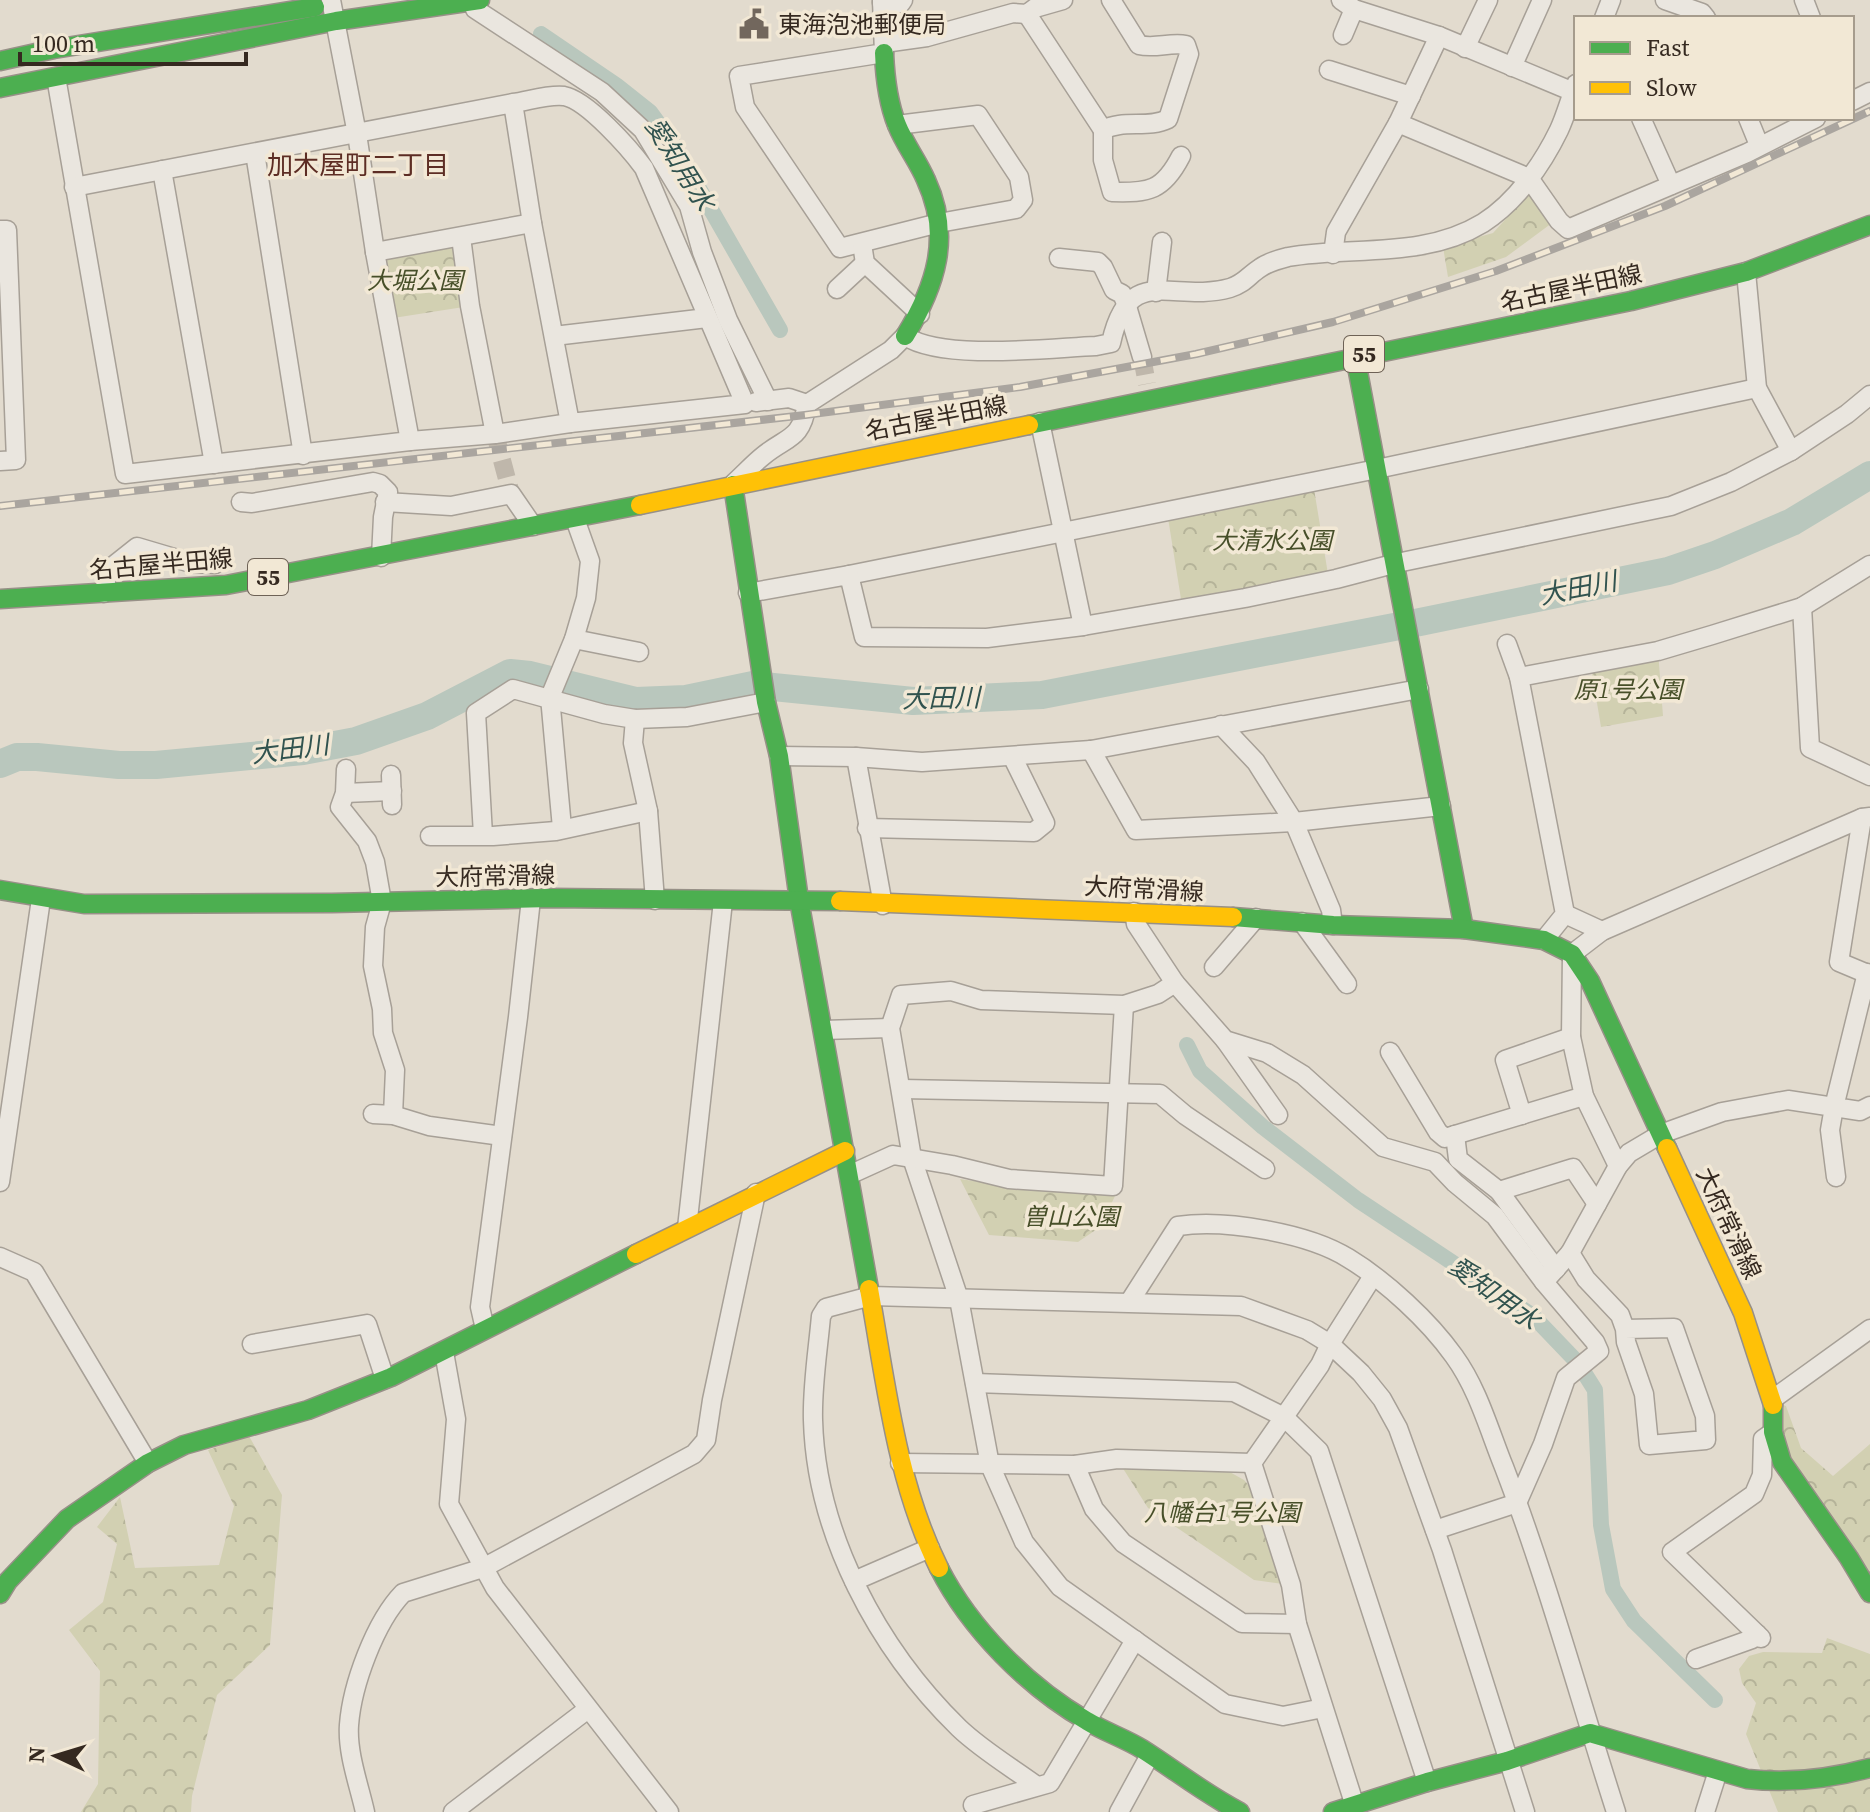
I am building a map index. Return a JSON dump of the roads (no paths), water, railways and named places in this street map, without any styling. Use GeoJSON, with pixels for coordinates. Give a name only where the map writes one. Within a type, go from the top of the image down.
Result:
{"type":"FeatureCollection","features":[{"type":"Feature","properties":{"kind":"main road"},"geometry":{"type":"LineString","coordinates":[[0,88],[56,77],[355,0]]}},
{"type":"Feature","properties":{"kind":"main road"},"geometry":{"type":"LineString","coordinates":[[0,61],[54,49],[333,8],[480,0]]}},
{"type":"Feature","properties":{"kind":"main road"},"geometry":{"type":"LineString","coordinates":[[884,48],[885,79],[897,125],[928,183],[939,223],[936,276],[920,314],[905,336]]}},
{"type":"Feature","properties":{"kind":"main road","name":"名古屋半田線"},"geometry":{"type":"LineString","coordinates":[[0,599],[226,585],[575,519],[1040,422],[1149,393],[1631,301],[1746,272],[1870,225]]}},
{"type":"Feature","properties":{"kind":"main road"},"geometry":{"type":"LineString","coordinates":[[1355,356],[1397,563],[1405,624],[1464,929]]}},
{"type":"Feature","properties":{"kind":"main road"},"geometry":{"type":"LineString","coordinates":[[733,485],[748,593],[779,756],[799,900],[900,1463],[930,1548],[942,1574],[980,1629],[1031,1680],[1086,1720],[1150,1755],[1218,1802],[1240,1812]]}},
{"type":"Feature","properties":{"kind":"main road","name":"大府常滑線"},"geometry":{"type":"LineString","coordinates":[[0,890],[84,904],[531,899],[799,900],[1134,912],[1333,925],[1464,929],[1544,940],[1572,954],[1590,981],[1743,1313],[1773,1399],[1773,1432],[1782,1462],[1870,1593]]}},
{"type":"Feature","properties":{"kind":"main road"},"geometry":{"type":"LineString","coordinates":[[3,1582],[67,1519],[148,1463],[184,1445],[308,1410],[385,1379],[845,1151]]}},
{"type":"Feature","properties":{"kind":"main road"},"geometry":{"type":"LineString","coordinates":[[1333,1812],[1590,1733],[1747,1779],[1789,1783],[1832,1778],[1870,1768]]}},
{"type":"Feature","properties":{"kind":"street"},"geometry":{"type":"LineString","coordinates":[[884,48],[882,2],[901,3],[903,0]]}},
{"type":"Feature","properties":{"kind":"street"},"geometry":{"type":"LineString","coordinates":[[897,125],[978,115],[1019,177],[1023,200],[1016,209],[939,223],[840,248],[745,107],[739,76],[884,48],[1013,13],[1027,14],[1035,8],[1063,0]]}},
{"type":"Feature","properties":{"kind":"street"},"geometry":{"type":"LineString","coordinates":[[1103,130],[1112,125],[1168,119],[1189,54],[1186,45],[1180,43],[1148,47],[1139,45],[1111,0]]}},
{"type":"Feature","properties":{"kind":"street"},"geometry":{"type":"LineString","coordinates":[[1465,48],[1488,0]]}},
{"type":"Feature","properties":{"kind":"street"},"geometry":{"type":"LineString","coordinates":[[1512,67],[1542,0]]}},
{"type":"Feature","properties":{"kind":"street"},"geometry":{"type":"LineString","coordinates":[[1665,0],[1704,16]]}},
{"type":"Feature","properties":{"kind":"street"},"geometry":{"type":"LineString","coordinates":[[472,1],[475,9],[602,92],[643,130],[689,206],[702,252],[728,320],[768,401]]}},
{"type":"Feature","properties":{"kind":"street"},"geometry":{"type":"LineString","coordinates":[[1343,35],[1348,5],[1439,36],[1574,90]]}},
{"type":"Feature","properties":{"kind":"street"},"geometry":{"type":"LineString","coordinates":[[333,8],[410,441]]}},
{"type":"Feature","properties":{"kind":"street"},"geometry":{"type":"LineString","coordinates":[[1027,14],[1103,130],[1103,160],[1112,192],[1143,193],[1154,189],[1166,179],[1181,156]]}},
{"type":"Feature","properties":{"kind":"street"},"geometry":{"type":"LineString","coordinates":[[1333,254],[1336,232],[1398,123],[1439,36]]}},
{"type":"Feature","properties":{"kind":"street"},"geometry":{"type":"LineString","coordinates":[[1329,70],[1411,96]]}},
{"type":"Feature","properties":{"kind":"street"},"geometry":{"type":"LineString","coordinates":[[56,77],[125,474],[789,398],[807,404]]}},
{"type":"Feature","properties":{"kind":"street"},"geometry":{"type":"LineString","coordinates":[[733,485],[765,454],[793,437],[802,422],[807,404],[891,350],[905,336],[918,345],[975,353],[1096,346],[1111,343],[1116,320],[1126,303],[1138,293],[1213,292],[1233,288],[1260,268],[1286,258],[1415,247],[1455,238],[1498,212],[1529,178],[1559,130],[1574,92]]}},
{"type":"Feature","properties":{"kind":"street"},"geometry":{"type":"LineString","coordinates":[[74,187],[513,103],[566,96],[594,114],[630,149],[644,168],[745,404]]}},
{"type":"Feature","properties":{"kind":"street"},"geometry":{"type":"LineString","coordinates":[[513,103],[570,423]]}},
{"type":"Feature","properties":{"kind":"street"},"geometry":{"type":"LineString","coordinates":[[1642,120],[1671,185]]}},
{"type":"Feature","properties":{"kind":"street"},"geometry":{"type":"LineString","coordinates":[[1749,120],[1759,145]]}},
{"type":"Feature","properties":{"kind":"street"},"geometry":{"type":"LineString","coordinates":[[1398,123],[1529,178],[1568,229],[1747,153],[1812,120]]}},
{"type":"Feature","properties":{"kind":"street"},"geometry":{"type":"LineString","coordinates":[[255,153],[303,455]]}},
{"type":"Feature","properties":{"kind":"street"},"geometry":{"type":"LineString","coordinates":[[162,170],[214,464]]}},
{"type":"Feature","properties":{"kind":"street"},"geometry":{"type":"LineString","coordinates":[[375,252],[532,223]]}},
{"type":"Feature","properties":{"kind":"street"},"geometry":{"type":"LineString","coordinates":[[0,230],[7,230],[16,460],[0,461]]}},
{"type":"Feature","properties":{"kind":"street"},"geometry":{"type":"LineString","coordinates":[[461,237],[470,306],[495,434]]}},
{"type":"Feature","properties":{"kind":"street"},"geometry":{"type":"LineString","coordinates":[[1156,292],[1162,242]]}},
{"type":"Feature","properties":{"kind":"street"},"geometry":{"type":"LineString","coordinates":[[862,244],[865,263],[920,314]]}},
{"type":"Feature","properties":{"kind":"street"},"geometry":{"type":"LineString","coordinates":[[1059,258],[1098,262],[1103,267],[1114,290],[1122,294],[1126,303],[1142,357]]}},
{"type":"Feature","properties":{"kind":"street"},"geometry":{"type":"LineString","coordinates":[[837,289],[865,263]]}},
{"type":"Feature","properties":{"kind":"street"},"geometry":{"type":"LineString","coordinates":[[1746,272],[1757,388],[1791,451]]}},
{"type":"Feature","properties":{"kind":"street"},"geometry":{"type":"LineString","coordinates":[[554,336],[707,318]]}},
{"type":"Feature","properties":{"kind":"street"},"geometry":{"type":"LineString","coordinates":[[748,593],[1377,469],[1757,388]]}},
{"type":"Feature","properties":{"kind":"street"},"geometry":{"type":"LineString","coordinates":[[849,575],[864,637],[987,638],[1083,626],[1245,598],[1671,506],[1731,482],[1791,451],[1870,395]]}},
{"type":"Feature","properties":{"kind":"street"},"geometry":{"type":"LineString","coordinates":[[1040,422],[1083,626]]}},
{"type":"Feature","properties":{"kind":"street"},"geometry":{"type":"LineString","coordinates":[[241,502],[252,503],[373,482],[380,484],[388,492],[381,557]]}},
{"type":"Feature","properties":{"kind":"street"},"geometry":{"type":"LineString","coordinates":[[385,502],[451,506],[511,494],[533,526]]}},
{"type":"Feature","properties":{"kind":"street"},"geometry":{"type":"LineString","coordinates":[[562,828],[551,697],[586,598],[590,561],[575,519]]}},
{"type":"Feature","properties":{"kind":"street"},"geometry":{"type":"LineString","coordinates":[[104,593],[108,570],[137,547],[191,563],[215,564]]}},
{"type":"Feature","properties":{"kind":"street"},"geometry":{"type":"LineString","coordinates":[[1519,677],[1658,651],[1802,607],[1870,565]]}},
{"type":"Feature","properties":{"kind":"street"},"geometry":{"type":"LineString","coordinates":[[1802,607],[1810,748],[1870,776]]}},
{"type":"Feature","properties":{"kind":"street"},"geometry":{"type":"LineString","coordinates":[[574,639],[639,652]]}},
{"type":"Feature","properties":{"kind":"street"},"geometry":{"type":"LineString","coordinates":[[1507,644],[1519,677],[1565,914],[1544,940]]}},
{"type":"Feature","properties":{"kind":"street"},"geometry":{"type":"LineString","coordinates":[[483,835],[476,713],[513,689],[604,714],[635,719],[687,717],[766,699]]}},
{"type":"Feature","properties":{"kind":"street"},"geometry":{"type":"LineString","coordinates":[[779,756],[922,762],[1091,750],[1419,689]]}},
{"type":"Feature","properties":{"kind":"street"},"geometry":{"type":"LineString","coordinates":[[635,719],[633,743],[648,811],[655,900]]}},
{"type":"Feature","properties":{"kind":"street"},"geometry":{"type":"LineString","coordinates":[[1221,725],[1256,762],[1294,822],[1331,910],[1333,925]]}},
{"type":"Feature","properties":{"kind":"street"},"geometry":{"type":"LineString","coordinates":[[1091,750],[1136,830],[1294,822],[1441,806]]}},
{"type":"Feature","properties":{"kind":"street"},"geometry":{"type":"LineString","coordinates":[[867,828],[1034,832],[1045,823],[1016,756]]}},
{"type":"Feature","properties":{"kind":"street"},"geometry":{"type":"LineString","coordinates":[[856,757],[883,905]]}},
{"type":"Feature","properties":{"kind":"street"},"geometry":{"type":"LineString","coordinates":[[346,769],[345,793],[340,807],[372,850],[382,902],[375,927],[373,966],[382,1009],[383,1033],[395,1070],[393,1115]]}},
{"type":"Feature","properties":{"kind":"street"},"geometry":{"type":"LineString","coordinates":[[345,793],[392,791]]}},
{"type":"Feature","properties":{"kind":"street"},"geometry":{"type":"LineString","coordinates":[[430,836],[556,831],[648,811]]}},
{"type":"Feature","properties":{"kind":"street"},"geometry":{"type":"LineString","coordinates":[[1618,1166],[1584,1096],[1571,1037],[1572,954],[1602,931],[1866,818]]}},
{"type":"Feature","properties":{"kind":"street"},"geometry":{"type":"LineString","coordinates":[[1836,1177],[1830,1130],[1868,974],[1839,962],[1866,818]]}},
{"type":"Feature","properties":{"kind":"street"},"geometry":{"type":"LineString","coordinates":[[0,1182],[41,899]]}},
{"type":"Feature","properties":{"kind":"street"},"geometry":{"type":"LineString","coordinates":[[485,1329],[480,1307],[531,899]]}},
{"type":"Feature","properties":{"kind":"street"},"geometry":{"type":"LineString","coordinates":[[687,1228],[723,901]]}},
{"type":"Feature","properties":{"kind":"street"},"geometry":{"type":"LineString","coordinates":[[1134,912],[1136,924],[1175,983],[1225,1040],[1278,1115]]}},
{"type":"Feature","properties":{"kind":"street"},"geometry":{"type":"LineString","coordinates":[[1565,914],[1602,931]]}},
{"type":"Feature","properties":{"kind":"street"},"geometry":{"type":"LineString","coordinates":[[1214,967],[1256,918]]}},
{"type":"Feature","properties":{"kind":"street"},"geometry":{"type":"LineString","coordinates":[[1302,922],[1347,984]]}},
{"type":"Feature","properties":{"kind":"street"},"geometry":{"type":"LineString","coordinates":[[1175,983],[1158,994],[1124,1005],[981,1000],[951,991],[901,995],[890,1028],[912,1158],[959,1299],[990,1465],[1024,1542],[1060,1587],[1225,1704],[1283,1716],[1323,1708]]}},
{"type":"Feature","properties":{"kind":"street"},"geometry":{"type":"LineString","coordinates":[[849,1175],[893,1155],[1009,1179],[1113,1186],[1124,1005]]}},
{"type":"Feature","properties":{"kind":"street"},"geometry":{"type":"LineString","coordinates":[[823,1030],[890,1028]]}},
{"type":"Feature","properties":{"kind":"street"},"geometry":{"type":"LineString","coordinates":[[1522,1115],[1505,1060],[1571,1037]]}},
{"type":"Feature","properties":{"kind":"street"},"geometry":{"type":"LineString","coordinates":[[1225,1040],[1267,1053],[1303,1075],[1383,1147],[1435,1162],[1495,1216],[1550,1275]]}},
{"type":"Feature","properties":{"kind":"street"},"geometry":{"type":"LineString","coordinates":[[1390,1052],[1438,1132],[1445,1138],[1584,1096]]}},
{"type":"Feature","properties":{"kind":"street"},"geometry":{"type":"LineString","coordinates":[[902,1089],[1160,1094],[1185,1115],[1265,1169]]}},
{"type":"Feature","properties":{"kind":"street"},"geometry":{"type":"LineString","coordinates":[[1550,1275],[1570,1253],[1618,1166],[1629,1153],[1661,1134],[1722,1112],[1788,1100],[1860,1111],[1870,1106]]}},
{"type":"Feature","properties":{"kind":"street"},"geometry":{"type":"LineString","coordinates":[[373,1114],[393,1115],[429,1126],[502,1136]]}},
{"type":"Feature","properties":{"kind":"street"},"geometry":{"type":"LineString","coordinates":[[1435,1530],[1517,1503],[1543,1444],[1566,1378],[1599,1351],[1499,1191],[1458,1159],[1455,1135]]}},
{"type":"Feature","properties":{"kind":"street"},"geometry":{"type":"LineString","coordinates":[[1499,1191],[1573,1168],[1597,1204]]}},
{"type":"Feature","properties":{"kind":"street"},"geometry":{"type":"LineString","coordinates":[[365,1812],[349,1725],[360,1677],[376,1636],[389,1610],[403,1593],[483,1568],[694,1454],[706,1440],[756,1193]]}},
{"type":"Feature","properties":{"kind":"street"},"geometry":{"type":"LineString","coordinates":[[1130,1301],[1178,1226],[1196,1223],[1270,1230],[1346,1256],[1423,1320],[1455,1357],[1475,1393],[1517,1503],[1616,1812]]}},
{"type":"Feature","properties":{"kind":"street"},"geometry":{"type":"LineString","coordinates":[[1570,1253],[1586,1279],[1620,1315],[1644,1394],[1649,1445],[1706,1440],[1705,1416],[1674,1328],[1625,1329]]}},
{"type":"Feature","properties":{"kind":"street"},"geometry":{"type":"LineString","coordinates":[[0,1257],[34,1272],[148,1463]]}},
{"type":"Feature","properties":{"kind":"street"},"geometry":{"type":"LineString","coordinates":[[1252,1463],[1320,1365],[1373,1276]]}},
{"type":"Feature","properties":{"kind":"street"},"geometry":{"type":"LineString","coordinates":[[1037,1786],[961,1730],[914,1681],[854,1581],[823,1504],[813,1420],[821,1316],[826,1308],[871,1296],[1241,1306],[1307,1330],[1330,1344],[1361,1373],[1382,1399],[1398,1428],[1435,1530],[1525,1812]]}},
{"type":"Feature","properties":{"kind":"street"},"geometry":{"type":"LineString","coordinates":[[252,1344],[367,1324],[385,1379]]}},
{"type":"Feature","properties":{"kind":"street"},"geometry":{"type":"LineString","coordinates":[[1773,1399],[1870,1329]]}},
{"type":"Feature","properties":{"kind":"street"},"geometry":{"type":"LineString","coordinates":[[444,1352],[456,1419],[449,1504],[483,1568],[669,1812]]}},
{"type":"Feature","properties":{"kind":"street"},"geometry":{"type":"LineString","coordinates":[[975,1383],[1234,1392],[1284,1417],[1319,1451],[1427,1782]]}},
{"type":"Feature","properties":{"kind":"street"},"geometry":{"type":"LineString","coordinates":[[1696,1659],[1759,1636],[1672,1552],[1754,1494],[1762,1475],[1763,1439],[1773,1432]]}},
{"type":"Feature","properties":{"kind":"street"},"geometry":{"type":"LineString","coordinates":[[900,1463],[1075,1465],[1117,1459],[1252,1463]]}},
{"type":"Feature","properties":{"kind":"street"},"geometry":{"type":"LineString","coordinates":[[1252,1463],[1291,1585],[1297,1624],[1355,1806]]}},
{"type":"Feature","properties":{"kind":"street"},"geometry":{"type":"LineString","coordinates":[[1075,1465],[1094,1509],[1123,1543],[1242,1623],[1297,1624]]}},
{"type":"Feature","properties":{"kind":"street"},"geometry":{"type":"LineString","coordinates":[[854,1581],[930,1548]]}},
{"type":"Feature","properties":{"kind":"street"},"geometry":{"type":"LineString","coordinates":[[973,1805],[1050,1783],[1135,1640]]}},
{"type":"Feature","properties":{"kind":"street"},"geometry":{"type":"LineString","coordinates":[[453,1812],[588,1709]]}},
{"type":"Feature","properties":{"kind":"street"},"geometry":{"type":"LineString","coordinates":[[1119,1812],[1150,1755]]}},
{"type":"Feature","properties":{"kind":"street"},"geometry":{"type":"LineString","coordinates":[[1705,1812],[1718,1771]]}},
{"type":"Feature","properties":{"kind":"waterway","name":"愛知用水"},"geometry":{"type":"LineString","coordinates":[[541,34],[650,112],[674,145],[780,330]]}},
{"type":"Feature","properties":{"kind":"waterway","name":"大田川"},"geometry":{"type":"LineString","coordinates":[[0,764],[17,757],[37,757],[119,765],[156,765],[303,751],[356,741],[427,716],[510,673],[636,701],[686,699],[753,685],[913,701],[1042,695],[1668,571],[1792,522],[1870,475]]}},
{"type":"Feature","properties":{"kind":"waterway","name":"愛知用水"},"geometry":{"type":"LineString","coordinates":[[1187,1045],[1200,1071],[1263,1127],[1358,1200],[1533,1316],[1578,1363],[1595,1390],[1601,1525],[1613,1589],[1634,1621],[1715,1700]]}},
{"type":"Feature","properties":{"kind":"tunnel"},"geometry":{"type":"LineString","coordinates":[[1142,357],[1147,384]]}},
{"type":"Feature","properties":{"kind":"tunnel"},"geometry":{"type":"LineString","coordinates":[[495,434],[511,494]]}},
{"type":"Feature","properties":{"kind":"railway"},"geometry":{"type":"LineString","coordinates":[[1854,118],[1870,111]]}},
{"type":"Feature","properties":{"kind":"railway"},"geometry":{"type":"LineString","coordinates":[[0,506],[805,415],[1020,387],[1196,354],[1333,322],[1496,271],[1665,206],[1851,120]]}},
{"type":"Feature","properties":{"kind":"place","name":"東海泡池郵便局"},"geometry":{"type":"Point","coordinates":[754,24]}},
{"type":"Feature","properties":{"kind":"district","name":"加木屋町二丁目"},"geometry":{"type":"Point","coordinates":[358,165]}},
{"type":"Feature","properties":{"kind":"park label","name":"大堀公園"},"geometry":{"type":"Point","coordinates":[415,280]}},
{"type":"Feature","properties":{"kind":"park label","name":"大清水公園"},"geometry":{"type":"Point","coordinates":[1272,540]}},
{"type":"Feature","properties":{"kind":"park label","name":"原1号公園"},"geometry":{"type":"Point","coordinates":[1628,689]}},
{"type":"Feature","properties":{"kind":"park label","name":"曽山公園"},"geometry":{"type":"Point","coordinates":[1071,1216]}},
{"type":"Feature","properties":{"kind":"park label","name":"八幡台1号公園"},"geometry":{"type":"Point","coordinates":[1222,1512]}}]}
